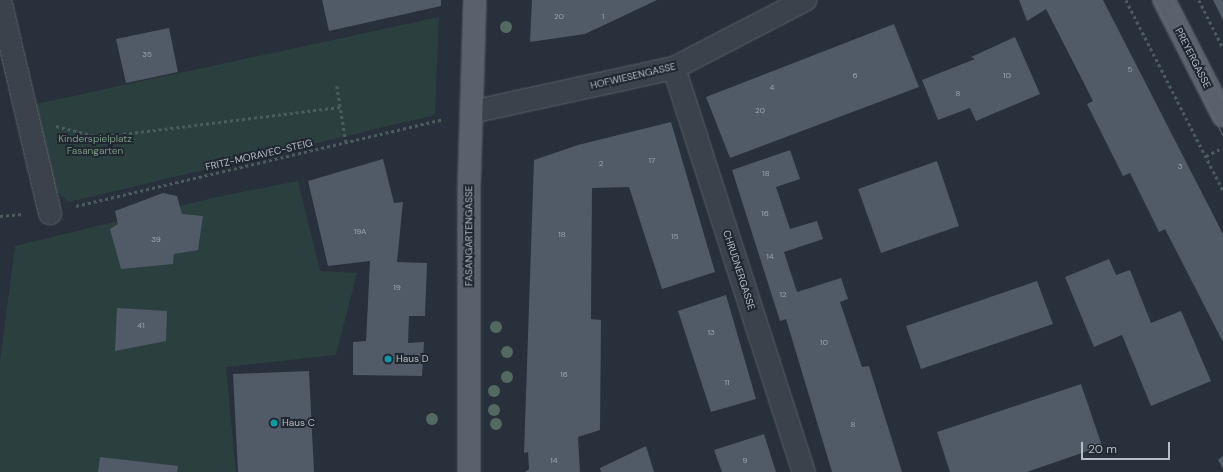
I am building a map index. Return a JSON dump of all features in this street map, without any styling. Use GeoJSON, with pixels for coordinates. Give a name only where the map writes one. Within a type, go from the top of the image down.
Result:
{"type":"FeatureCollection","features":[{"type":"Feature","properties":{"kind":"main road","name":"FASANGARTENGASSE"},"geometry":{"type":"LineString","coordinates":[[469,472],[469,187],[475,0]]}},
{"type":"Feature","properties":{"kind":"main road","name":"PREYERGASSE"},"geometry":{"type":"LineString","coordinates":[[1164,0],[1223,116]]}},
{"type":"Feature","properties":{"kind":"street"},"geometry":{"type":"LineString","coordinates":[[0,0],[50,213]]}},
{"type":"Feature","properties":{"kind":"street","name":"HOFWIESENGASSE"},"geometry":{"type":"LineString","coordinates":[[472,112],[674,68],[805,0]]}},
{"type":"Feature","properties":{"kind":"street","name":"CHRUDNERGASSE"},"geometry":{"type":"LineString","coordinates":[[674,68],[804,472]]}},
{"type":"Feature","properties":{"kind":"path"},"geometry":{"type":"LineString","coordinates":[[1126,0],[1223,190]]}},
{"type":"Feature","properties":{"kind":"path"},"geometry":{"type":"LineString","coordinates":[[1199,0],[1223,48]]}},
{"type":"Feature","properties":{"kind":"path"},"geometry":{"type":"LineString","coordinates":[[336,86],[346,142]]}},
{"type":"Feature","properties":{"kind":"path"},"geometry":{"type":"LineString","coordinates":[[28,122],[38,121],[99,136],[340,107]]}},
{"type":"Feature","properties":{"kind":"path","name":"FRITZ-MORAVEC-STEIG"},"geometry":{"type":"LineString","coordinates":[[50,213],[472,112]]}},
{"type":"Feature","properties":{"kind":"path"},"geometry":{"type":"LineString","coordinates":[[1206,156],[1222,148]]}},
{"type":"Feature","properties":{"kind":"green space","name":"Kinderspielplatz Fasangarten"},"geometry":{"type":"Polygon","coordinates":[[[439,17],[435,115],[69,202],[48,185],[36,104],[439,17]]]}},
{"type":"Feature","properties":{"kind":"green space"},"geometry":{"type":"Polygon","coordinates":[[[298,181],[320,271],[357,273],[336,355],[226,367],[236,472],[0,472],[0,362],[15,246],[217,197],[298,181]]]}},
{"type":"Feature","properties":{"kind":"building"},"geometry":{"type":"Polygon","coordinates":[[[322,0],[441,0],[441,6],[329,31],[322,0]]]}},
{"type":"Feature","properties":{"kind":"building"},"geometry":{"type":"Polygon","coordinates":[[[532,0],[657,0],[585,34],[530,42],[532,0]]]}},
{"type":"Feature","properties":{"kind":"building"},"geometry":{"type":"Polygon","coordinates":[[[1019,0],[1103,0],[1223,234],[1223,342],[1165,229],[1159,232],[1130,173],[1123,176],[1087,104],[1093,101],[1046,9],[1027,21],[1019,0]]]}},
{"type":"Feature","properties":{"kind":"building"},"geometry":{"type":"Polygon","coordinates":[[[1213,0],[1223,0],[1223,20],[1213,0]]]}},
{"type":"Feature","properties":{"kind":"building"},"geometry":{"type":"Polygon","coordinates":[[[894,24],[919,87],[730,158],[706,97],[894,24]]]}},
{"type":"Feature","properties":{"kind":"building"},"geometry":{"type":"Polygon","coordinates":[[[169,28],[178,72],[126,83],[116,39],[169,28]]]}},
{"type":"Feature","properties":{"kind":"building"},"geometry":{"type":"Polygon","coordinates":[[[1015,37],[1040,94],[976,121],[970,108],[938,120],[922,80],[975,59],[971,57],[1015,37]]]}},
{"type":"Feature","properties":{"kind":"building"},"geometry":{"type":"Polygon","coordinates":[[[671,122],[715,272],[662,289],[629,187],[592,188],[591,319],[601,320],[600,430],[578,437],[580,472],[525,472],[529,469],[528,452],[524,453],[534,160],[578,145],[671,122]]]}},
{"type":"Feature","properties":{"kind":"building"},"geometry":{"type":"Polygon","coordinates":[[[790,150],[800,179],[776,187],[790,229],[817,221],[823,239],[784,252],[797,292],[841,278],[848,299],[840,302],[862,367],[869,366],[902,472],[832,472],[786,319],[780,321],[732,170],[790,150]]]}},
{"type":"Feature","properties":{"kind":"building"},"geometry":{"type":"Polygon","coordinates":[[[383,159],[394,203],[403,202],[397,262],[427,263],[425,316],[409,316],[408,343],[424,342],[422,376],[353,375],[353,342],[366,341],[370,261],[328,266],[308,181],[383,159]]]}},
{"type":"Feature","properties":{"kind":"building"},"geometry":{"type":"Polygon","coordinates":[[[937,161],[959,226],[881,253],[858,189],[937,161]]]}},
{"type":"Feature","properties":{"kind":"building"},"geometry":{"type":"Polygon","coordinates":[[[163,193],[177,196],[182,214],[203,216],[198,250],[174,254],[173,264],[121,269],[110,229],[118,224],[115,211],[163,193]]]}},
{"type":"Feature","properties":{"kind":"building"},"geometry":{"type":"Polygon","coordinates":[[[1109,259],[1116,275],[1130,270],[1151,323],[1181,311],[1211,381],[1151,406],[1122,335],[1094,347],[1065,277],[1109,259]]]}},
{"type":"Feature","properties":{"kind":"building"},"geometry":{"type":"Polygon","coordinates":[[[1037,281],[1053,324],[921,369],[906,326],[1037,281]]]}},
{"type":"Feature","properties":{"kind":"building"},"geometry":{"type":"Polygon","coordinates":[[[726,295],[756,399],[711,412],[678,311],[726,295]]]}},
{"type":"Feature","properties":{"kind":"building"},"geometry":{"type":"Polygon","coordinates":[[[117,308],[167,311],[166,341],[115,351],[117,308]]]}},
{"type":"Feature","properties":{"kind":"building","name":"Haus C"},"geometry":{"type":"Polygon","coordinates":[[[309,371],[314,472],[238,472],[233,374],[309,371]]]}},
{"type":"Feature","properties":{"kind":"building"},"geometry":{"type":"Polygon","coordinates":[[[1081,384],[1102,446],[1027,472],[950,472],[937,432],[1081,384]]]}},
{"type":"Feature","properties":{"kind":"building"},"geometry":{"type":"Polygon","coordinates":[[[764,434],[776,472],[722,472],[714,450],[764,434]]]}},
{"type":"Feature","properties":{"kind":"building"},"geometry":{"type":"Polygon","coordinates":[[[646,446],[654,472],[601,472],[600,468],[646,446]]]}},
{"type":"Feature","properties":{"kind":"building"},"geometry":{"type":"Polygon","coordinates":[[[1223,456],[1223,469],[1218,460],[1223,456]]]}},
{"type":"Feature","properties":{"kind":"building"},"geometry":{"type":"Polygon","coordinates":[[[100,457],[178,466],[177,472],[98,472],[100,457]]]}},
{"type":"Feature","properties":{"kind":"tram line"},"geometry":{"type":"LineString","coordinates":[[1154,0],[1223,136]]}},
{"type":"Feature","properties":{"kind":"tram line"},"geometry":{"type":"LineString","coordinates":[[1171,0],[1223,100]]}},
{"type":"Feature","properties":{"kind":"place","name":"Haus D"},"geometry":{"type":"Point","coordinates":[388,359]}},
{"type":"Feature","properties":{"kind":"place","name":"Haus C"},"geometry":{"type":"Point","coordinates":[274,423]}}]}
